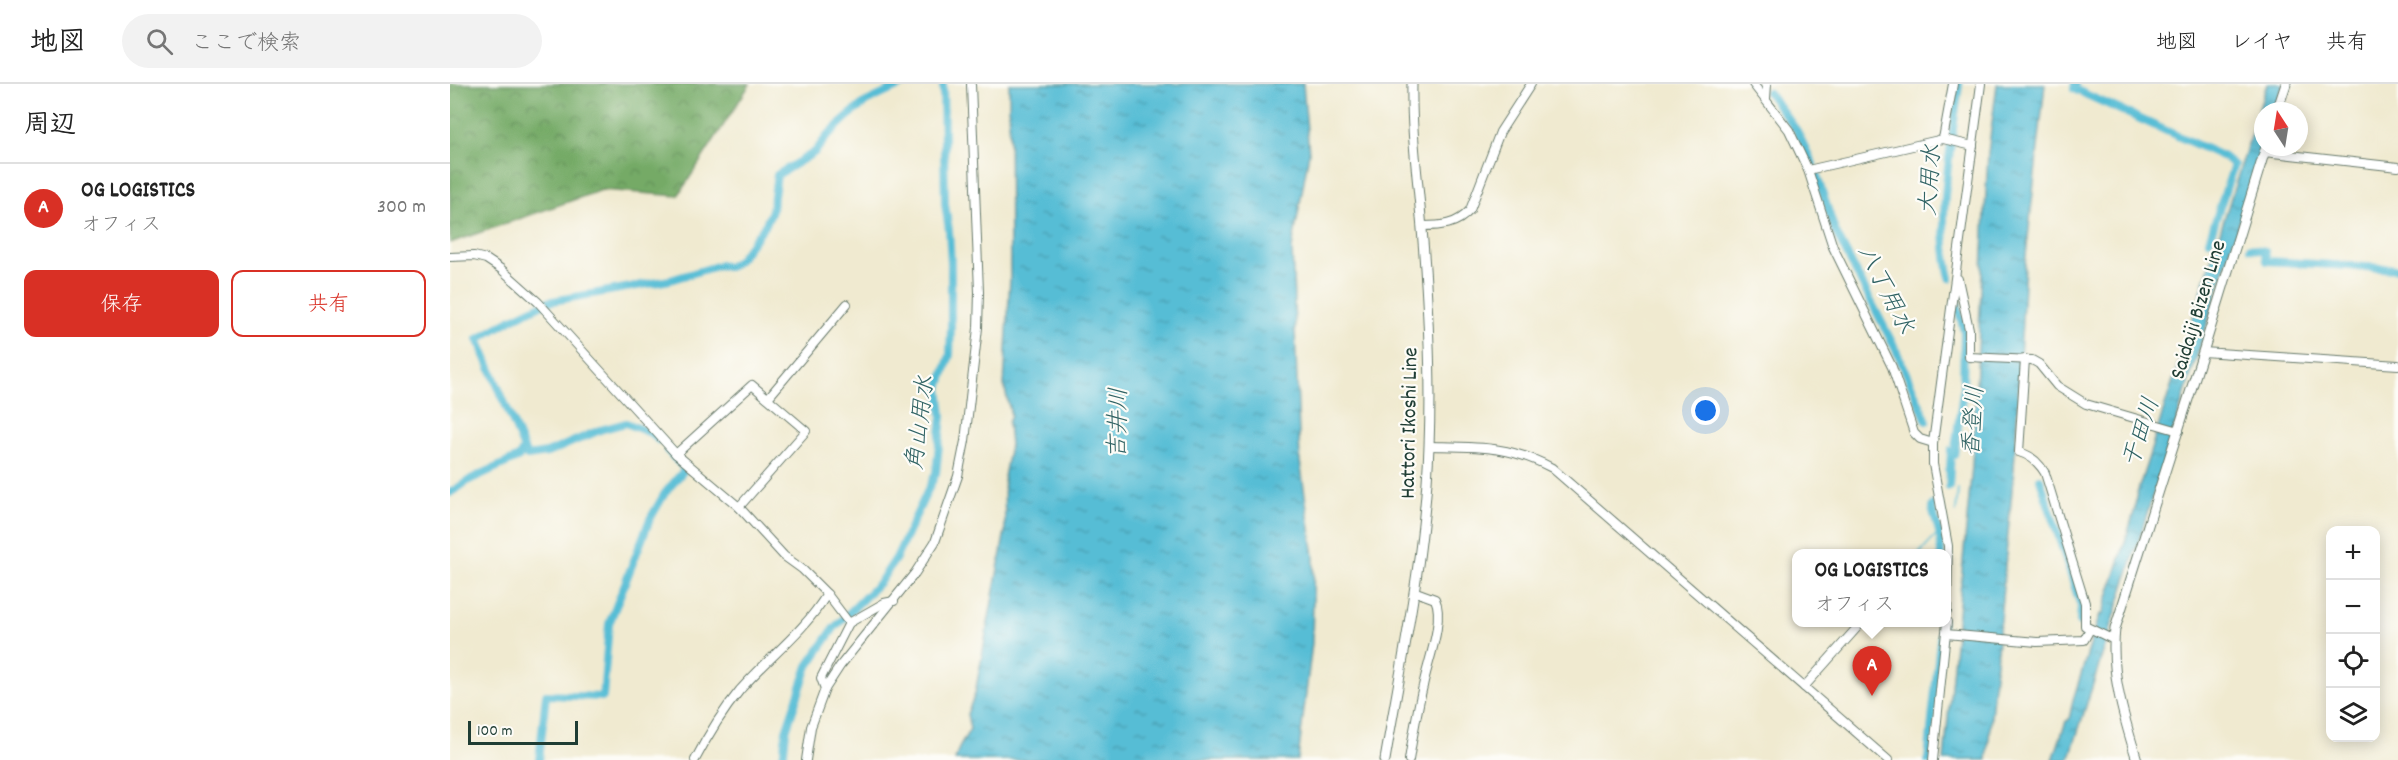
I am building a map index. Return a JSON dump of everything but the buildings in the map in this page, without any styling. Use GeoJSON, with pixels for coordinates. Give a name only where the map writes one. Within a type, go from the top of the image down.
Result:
{"type":"FeatureCollection","features":[{"type":"Feature","properties":{"kind":"main road","name":"Hattori Ikoshi Line"},"geometry":{"type":"LineString","coordinates":[[1385,760],[1416,592],[1429,446],[1429,331],[1414,149],[1412,84]]}},
{"type":"Feature","properties":{"kind":"main road"},"geometry":{"type":"LineString","coordinates":[[2280,102],[2286,84]]}},
{"type":"Feature","properties":{"kind":"main road","name":"Saidaiji Bizen Line"},"geometry":{"type":"LineString","coordinates":[[2138,760],[2124,713],[2111,640],[2263,156]]}},
{"type":"Feature","properties":{"kind":"street"},"geometry":{"type":"LineString","coordinates":[[806,760],[811,728],[825,689],[840,666],[894,601],[935,542],[950,504],[965,441],[978,328],[979,292],[971,84]]}},
{"type":"Feature","properties":{"kind":"street"},"geometry":{"type":"LineString","coordinates":[[1422,226],[1451,224],[1462,219],[1470,210],[1500,132],[1531,84]]}},
{"type":"Feature","properties":{"kind":"street"},"geometry":{"type":"LineString","coordinates":[[1753,84],[1789,130],[1808,170],[1833,247],[1892,367],[1914,433],[1920,439],[1933,443]]}},
{"type":"Feature","properties":{"kind":"street"},"geometry":{"type":"LineString","coordinates":[[1766,99],[1767,84]]}},
{"type":"Feature","properties":{"kind":"street"},"geometry":{"type":"LineString","coordinates":[[1948,140],[1953,84]]}},
{"type":"Feature","properties":{"kind":"street"},"geometry":{"type":"LineString","coordinates":[[1948,549],[1933,464],[1933,443],[1981,84]]}},
{"type":"Feature","properties":{"kind":"street"},"geometry":{"type":"LineString","coordinates":[[1808,170],[1948,140],[1972,146]]}},
{"type":"Feature","properties":{"kind":"street"},"geometry":{"type":"LineString","coordinates":[[2308,155],[2398,167]]}},
{"type":"Feature","properties":{"kind":"street"},"geometry":{"type":"LineString","coordinates":[[450,257],[480,258],[501,269],[538,302],[676,454],[739,507],[783,556],[802,569],[827,594],[849,623]]}},
{"type":"Feature","properties":{"kind":"street"},"geometry":{"type":"LineString","coordinates":[[1956,274],[1970,329],[1969,357],[2024,359],[2039,364],[2057,386],[2086,404],[2177,430]]}},
{"type":"Feature","properties":{"kind":"street"},"geometry":{"type":"LineString","coordinates":[[768,398],[847,304]]}},
{"type":"Feature","properties":{"kind":"street"},"geometry":{"type":"LineString","coordinates":[[2203,352],[2398,365]]}},
{"type":"Feature","properties":{"kind":"street"},"geometry":{"type":"LineString","coordinates":[[2024,359],[2019,452],[2038,463],[2045,473],[2085,603],[2085,627],[2111,640]]}},
{"type":"Feature","properties":{"kind":"street"},"geometry":{"type":"LineString","coordinates":[[676,454],[752,385],[768,398],[806,432],[739,507]]}},
{"type":"Feature","properties":{"kind":"street"},"geometry":{"type":"LineString","coordinates":[[1429,446],[1493,448],[1516,452],[1552,468],[1888,760]]}},
{"type":"Feature","properties":{"kind":"street"},"geometry":{"type":"LineString","coordinates":[[1409,760],[1423,684],[1432,653],[1438,610],[1435,599],[1416,592]]}},
{"type":"Feature","properties":{"kind":"street"},"geometry":{"type":"LineString","coordinates":[[695,760],[724,710],[816,612],[827,594]]}},
{"type":"Feature","properties":{"kind":"street"},"geometry":{"type":"LineString","coordinates":[[825,689],[821,678],[849,623],[884,603],[894,601]]}},
{"type":"Feature","properties":{"kind":"street"},"geometry":{"type":"LineString","coordinates":[[1804,687],[1858,627]]}},
{"type":"Feature","properties":{"kind":"street"},"geometry":{"type":"LineString","coordinates":[[1933,760],[1949,634],[1948,627]]}},
{"type":"Feature","properties":{"kind":"street"},"geometry":{"type":"LineString","coordinates":[[1949,634],[2037,642],[2084,640],[2092,630]]}},
{"type":"Feature","properties":{"kind":"green space"},"geometry":{"type":"Polygon","coordinates":[[[450,84],[750,84],[678,196],[602,190],[450,243],[450,84]]]}},
{"type":"Feature","properties":{"kind":"water","name":"吉井川"},"geometry":{"type":"Polygon","coordinates":[[[1009,84],[1303,84],[1309,153],[1292,248],[1300,461],[1314,556],[1312,643],[1298,760],[955,760],[970,729],[967,714],[975,694],[1005,531],[1004,477],[1010,445],[1008,423],[1011,415],[1004,385],[1010,279],[1009,84]]]}},
{"type":"Feature","properties":{"kind":"water"},"geometry":{"type":"Polygon","coordinates":[[[1997,84],[2045,84],[2025,265],[2014,469],[1987,760],[1944,760],[1972,466],[1988,153],[1997,84]]]}},
{"type":"Feature","properties":{"kind":"water"},"geometry":{"type":"Polygon","coordinates":[[[2267,84],[2283,84],[2277,102],[2261,102],[2267,84]]]}},
{"type":"Feature","properties":{"kind":"water"},"geometry":{"type":"Polygon","coordinates":[[[2254,125],[2254,156],[2260,156],[2069,760],[2053,760],[2066,721],[2069,720],[2100,614],[2103,614],[2135,509],[2136,497],[2254,125]]]}},
{"type":"Feature","properties":{"kind":"waterway"},"geometry":{"type":"LineString","coordinates":[[658,440],[653,434],[626,423],[600,430],[547,453],[527,456],[478,339],[547,302],[670,280],[720,265],[728,267],[738,261],[766,224],[772,210],[777,175],[815,152],[828,135],[866,102],[904,84]]}},
{"type":"Feature","properties":{"kind":"waterway","name":"角山用水"},"geometry":{"type":"LineString","coordinates":[[783,760],[786,731],[808,666],[834,628],[880,582],[896,558],[936,473],[942,416],[939,388],[950,355],[951,326],[951,263],[945,204],[943,84]]}},
{"type":"Feature","properties":{"kind":"waterway","name":"大用水"},"geometry":{"type":"LineString","coordinates":[[1950,278],[1946,254],[1944,206],[1959,84]]}},
{"type":"Feature","properties":{"kind":"waterway"},"geometry":{"type":"LineString","coordinates":[[2075,84],[2074,89],[2224,157],[2234,165],[2209,240]]}},
{"type":"Feature","properties":{"kind":"waterway","name":"八丁用水"},"geometry":{"type":"LineString","coordinates":[[1768,92],[1797,131],[1813,164]]}},
{"type":"Feature","properties":{"kind":"waterway","name":"八丁用水"},"geometry":{"type":"LineString","coordinates":[[1816,173],[1835,231],[1896,350],[1927,421]]}},
{"type":"Feature","properties":{"kind":"waterway"},"geometry":{"type":"LineString","coordinates":[[2250,248],[2265,251],[2267,261],[2398,269]]}},
{"type":"Feature","properties":{"kind":"waterway","name":"大用水"},"geometry":{"type":"LineString","coordinates":[[1954,455],[1963,392],[1964,331],[1957,304]]}},
{"type":"Feature","properties":{"kind":"waterway","name":"大用水"},"geometry":{"type":"LineString","coordinates":[[1955,441],[1960,441]]}},
{"type":"Feature","properties":{"kind":"waterway","name":"角山用水"},"geometry":{"type":"LineString","coordinates":[[450,493],[471,479],[519,457],[523,449]]}},
{"type":"Feature","properties":{"kind":"waterway"},"geometry":{"type":"LineString","coordinates":[[539,760],[546,695],[603,697],[609,624],[650,519],[665,493],[685,469],[668,451]]}},
{"type":"Feature","properties":{"kind":"waterway","name":"香登川"},"geometry":{"type":"LineString","coordinates":[[1949,487],[1951,451]]}},
{"type":"Feature","properties":{"kind":"waterway"},"geometry":{"type":"LineString","coordinates":[[1945,469],[1948,475]]}},
{"type":"Feature","properties":{"kind":"waterway","name":"大用水"},"geometry":{"type":"LineString","coordinates":[[2040,479],[2081,606],[2080,622]]}},
{"type":"Feature","properties":{"kind":"waterway"},"geometry":{"type":"LineString","coordinates":[[1956,512],[1958,489]]}},
{"type":"Feature","properties":{"kind":"waterway"},"geometry":{"type":"LineString","coordinates":[[1933,505],[1941,549]]}},
{"type":"Feature","properties":{"kind":"waterway"},"geometry":{"type":"LineString","coordinates":[[1924,549],[1941,530]]}},
{"type":"Feature","properties":{"kind":"waterway"},"geometry":{"type":"LineString","coordinates":[[1928,760],[1941,627]]}},
{"type":"Feature","properties":{"kind":"place","name":"OG LOGISTICS"},"geometry":{"type":"Point","coordinates":[1872,696]}},
{"type":"Feature","properties":{"kind":"water label","name":"干田川"},"geometry":{"type":"Point","coordinates":[2140,432]}}]}
